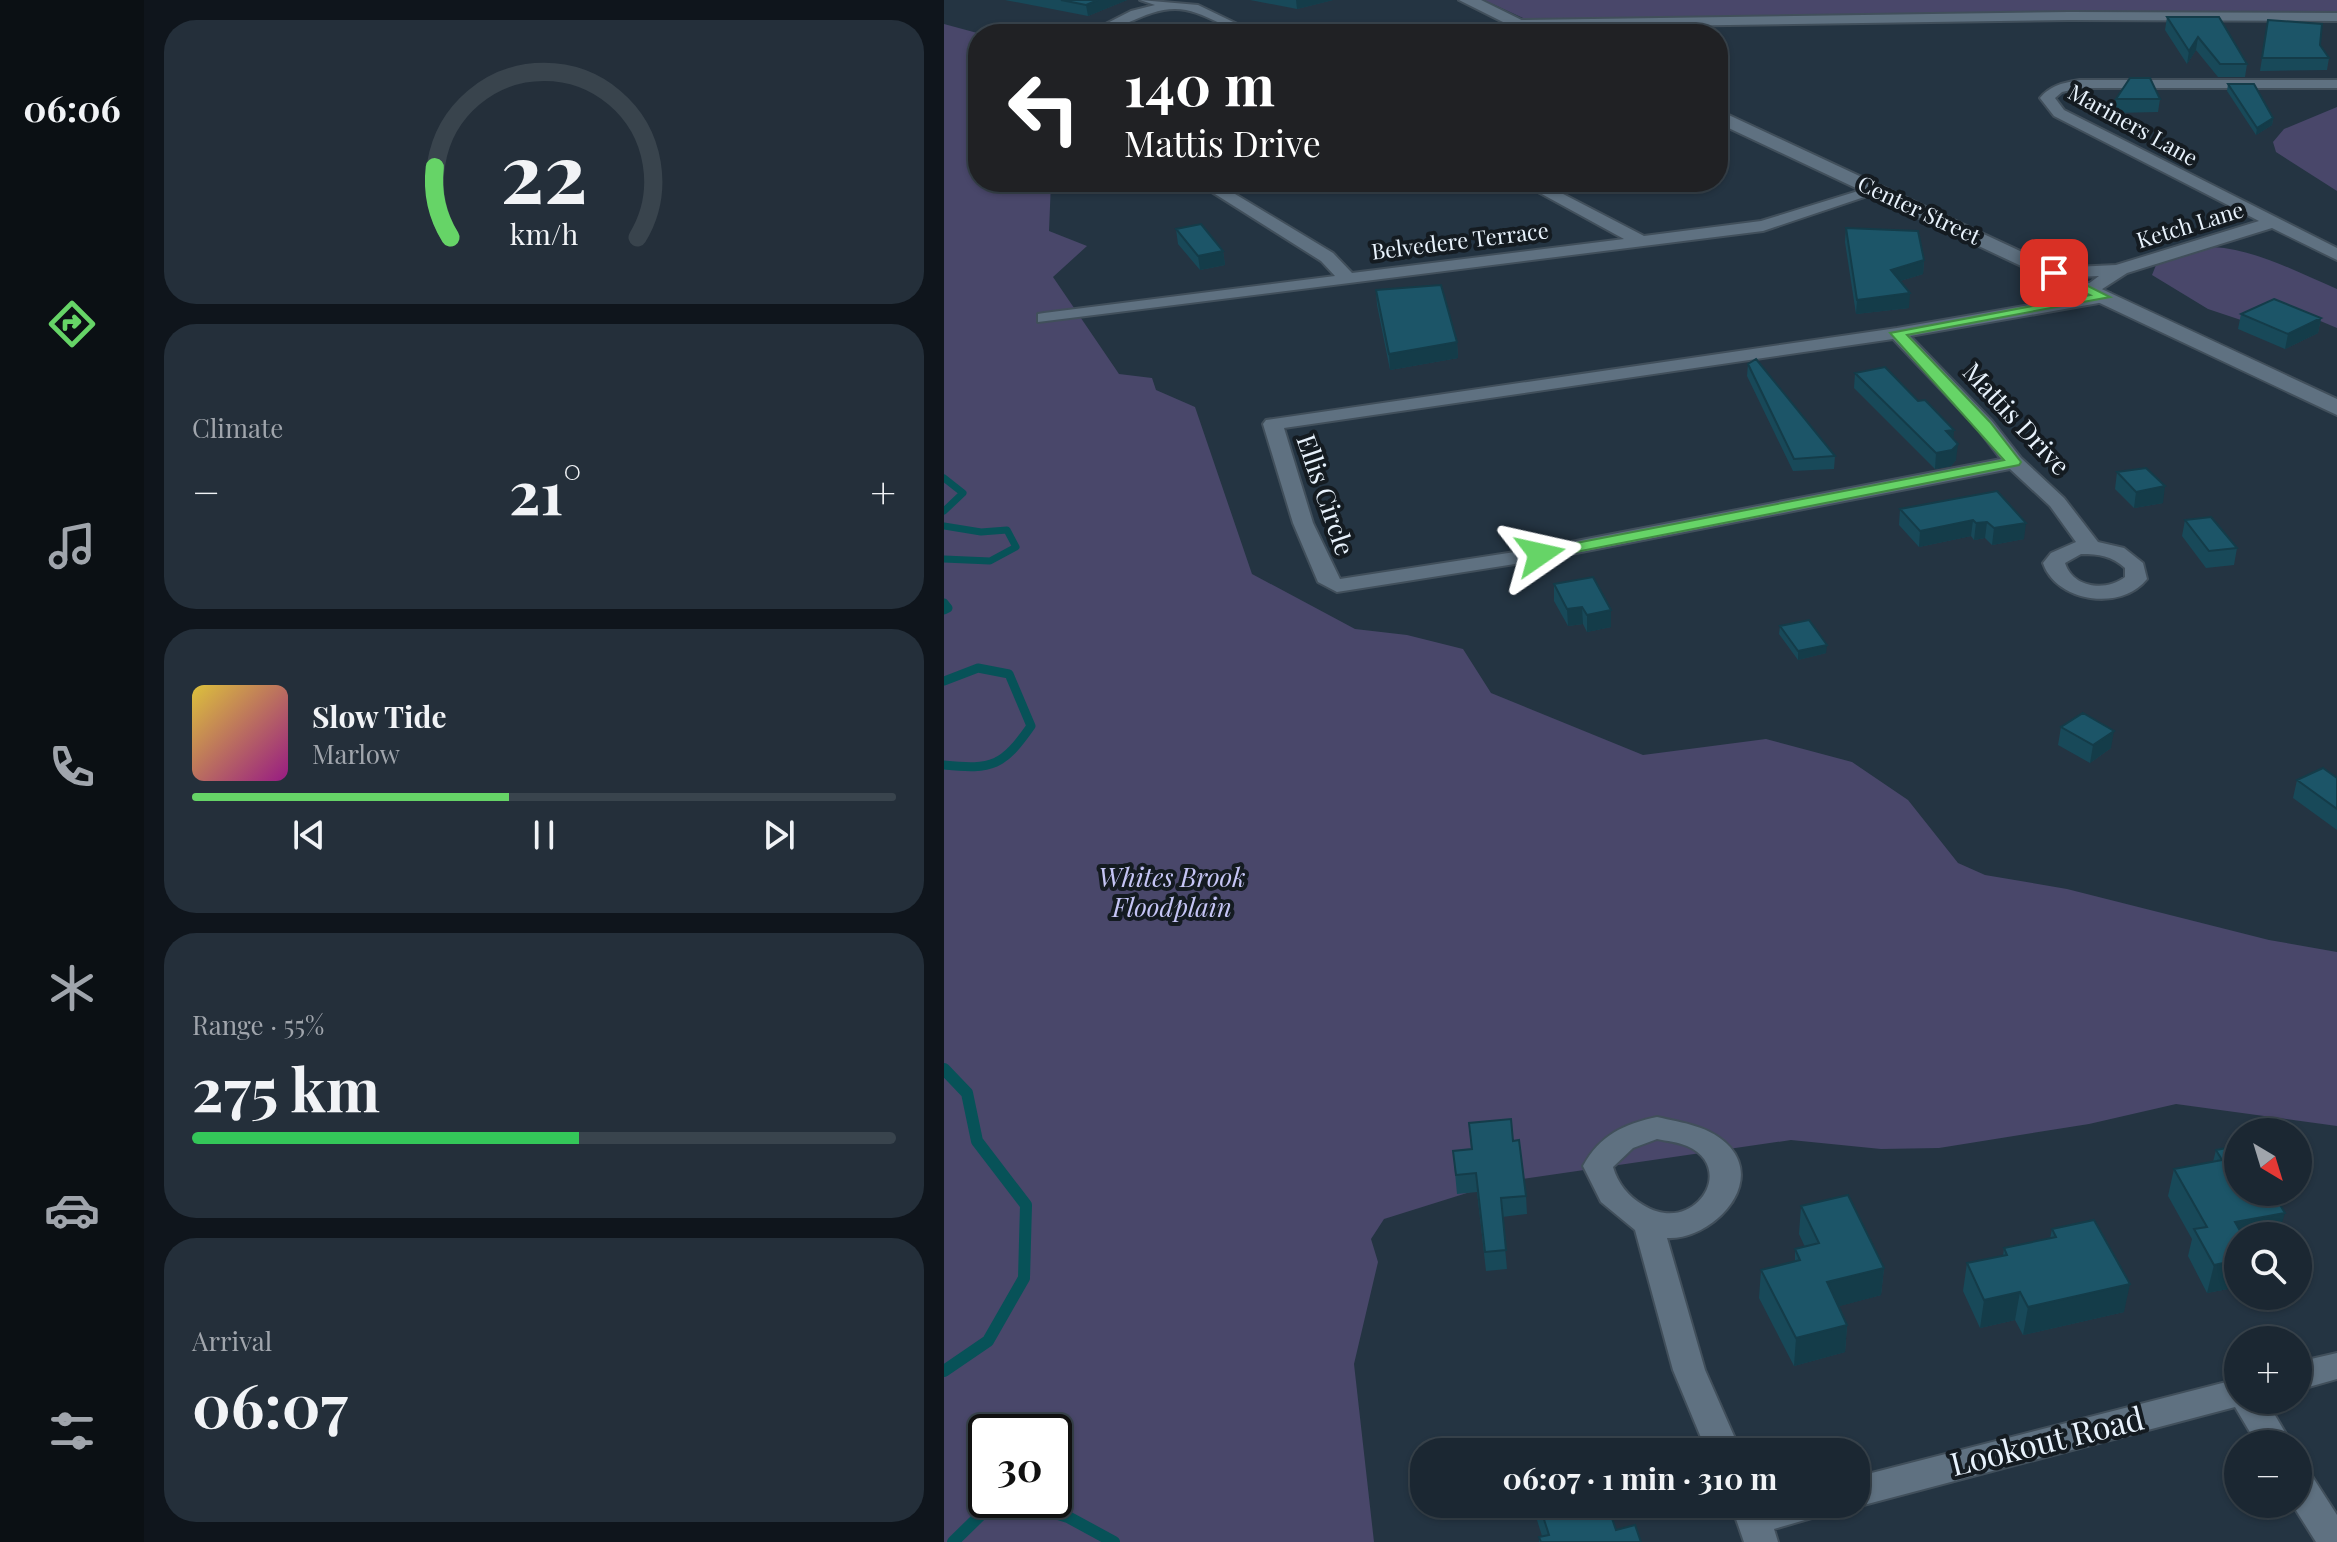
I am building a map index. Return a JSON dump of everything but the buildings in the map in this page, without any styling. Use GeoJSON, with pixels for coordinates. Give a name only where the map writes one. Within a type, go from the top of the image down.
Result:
{"type":"FeatureCollection","features":[{"type":"Feature","properties":{"kind":"street"},"geometry":{"type":"LineString","coordinates":[[1136,14],[1146,0],[1193,8],[1229,24]]}},
{"type":"Feature","properties":{"kind":"street"},"geometry":{"type":"LineString","coordinates":[[1467,0],[1519,24],[2069,16],[2337,17]]}},
{"type":"Feature","properties":{"kind":"street"},"geometry":{"type":"LineString","coordinates":[[1114,24],[1136,14],[1176,4]]}},
{"type":"Feature","properties":{"kind":"street","name":"Mariners Lane"},"geometry":{"type":"LineString","coordinates":[[2337,84],[2080,84],[2057,89],[2048,95],[2049,102],[2059,113],[2337,255]]}},
{"type":"Feature","properties":{"kind":"street","name":"Center Street"},"geometry":{"type":"LineString","coordinates":[[1728,121],[2337,408]]}},
{"type":"Feature","properties":{"kind":"street","name":"Belvedere Terrace"},"geometry":{"type":"LineString","coordinates":[[1044,318],[1785,222],[1877,190]]}},
{"type":"Feature","properties":{"kind":"street"},"geometry":{"type":"LineString","coordinates":[[1220,192],[1327,257],[1347,278]]}},
{"type":"Feature","properties":{"kind":"street"},"geometry":{"type":"LineString","coordinates":[[1547,192],[1639,240]]}},
{"type":"Feature","properties":{"kind":"street","name":"Ketch Lane"},"geometry":{"type":"LineString","coordinates":[[2054,273],[2121,269],[2271,223]]}},
{"type":"Feature","properties":{"kind":"street","name":"Ketch Lane"},"geometry":{"type":"LineString","coordinates":[[2097,294],[2121,269]]}},
{"type":"Feature","properties":{"kind":"street","name":"Ellis Circle"},"geometry":{"type":"LineString","coordinates":[[2014,462],[1540,554],[1337,586],[1329,582],[1308,536],[1273,424],[1897,333],[2097,294]]}},
{"type":"Feature","properties":{"kind":"street","name":"Mattis Drive"},"geometry":{"type":"LineString","coordinates":[[1897,333],[1985,425],[2014,462],[2057,502],[2091,547]]}},
{"type":"Feature","properties":{"kind":"street"},"geometry":{"type":"LineString","coordinates":[[1649,1227],[1689,1370],[1718,1438]]}},
{"type":"Feature","properties":{"kind":"street"},"geometry":{"type":"LineString","coordinates":[[2312,1372],[2337,1366]]}},
{"type":"Feature","properties":{"kind":"street","name":"Lookout Road"},"geometry":{"type":"LineString","coordinates":[[1870,1488],[2224,1397]]}},
{"type":"Feature","properties":{"kind":"street"},"geometry":{"type":"LineString","coordinates":[[2312,1505],[2335,1542]]}},
{"type":"Feature","properties":{"kind":"green space"},"geometry":{"type":"Polygon","coordinates":[[[1484,0],[2337,0],[2337,12],[1540,21],[1523,18],[1484,0]]]}},
{"type":"Feature","properties":{"kind":"green space","name":"Whites Brook Floodplain"},"geometry":{"type":"Polygon","coordinates":[[[944,24],[968,30],[968,192],[1051,192],[1049,231],[1087,246],[1053,277],[1119,374],[1152,378],[1156,390],[1195,407],[1252,574],[1355,629],[1407,635],[1463,649],[1491,693],[1643,755],[1766,739],[1852,762],[1908,800],[1958,863],[1985,875],[2067,889],[2269,940],[2337,952],[2337,1126],[2312,1123],[2312,1118],[2278,1118],[2176,1104],[2089,1124],[1939,1148],[1881,1149],[1791,1140],[1502,1182],[1384,1219],[1371,1239],[1378,1262],[1354,1364],[1374,1542],[944,1542],[944,24]]]}},
{"type":"Feature","properties":{"kind":"green space"},"geometry":{"type":"Polygon","coordinates":[[[2337,107],[2337,191],[2276,152],[2273,142],[2284,129],[2337,107]]]}},
{"type":"Feature","properties":{"kind":"green space"},"geometry":{"type":"Polygon","coordinates":[[[2213,247],[2261,257],[2337,289],[2337,328],[2318,320],[2241,320],[2208,309],[2152,275],[2156,265],[2213,247]]]}},
{"type":"Feature","properties":{"kind":"waterway"},"geometry":{"type":"LineString","coordinates":[[944,478],[963,493],[944,511]]}},
{"type":"Feature","properties":{"kind":"waterway"},"geometry":{"type":"LineString","coordinates":[[944,526],[981,532],[1007,530],[1016,547],[990,561],[944,559]]}},
{"type":"Feature","properties":{"kind":"waterway"},"geometry":{"type":"LineString","coordinates":[[944,603],[948,608],[944,610]]}},
{"type":"Feature","properties":{"kind":"waterway"},"geometry":{"type":"LineString","coordinates":[[944,681],[978,668],[1009,674],[1031,726],[1012,750],[995,762],[974,767],[944,765]]}},
{"type":"Feature","properties":{"kind":"waterway"},"geometry":{"type":"LineString","coordinates":[[944,1069],[967,1093],[977,1141],[1026,1205],[1024,1278],[988,1341],[944,1371]]}},
{"type":"Feature","properties":{"kind":"waterway"},"geometry":{"type":"LineString","coordinates":[[953,1542],[978,1518]]}},
{"type":"Feature","properties":{"kind":"waterway"},"geometry":{"type":"LineString","coordinates":[[1070,1518],[1114,1542]]}},
{"type":"Feature","properties":{"kind":"route"},"geometry":{"type":"LineString","coordinates":[[1540,554],[2014,462],[1985,425],[1897,333],[2104,297],[2054,273]]}}]}
